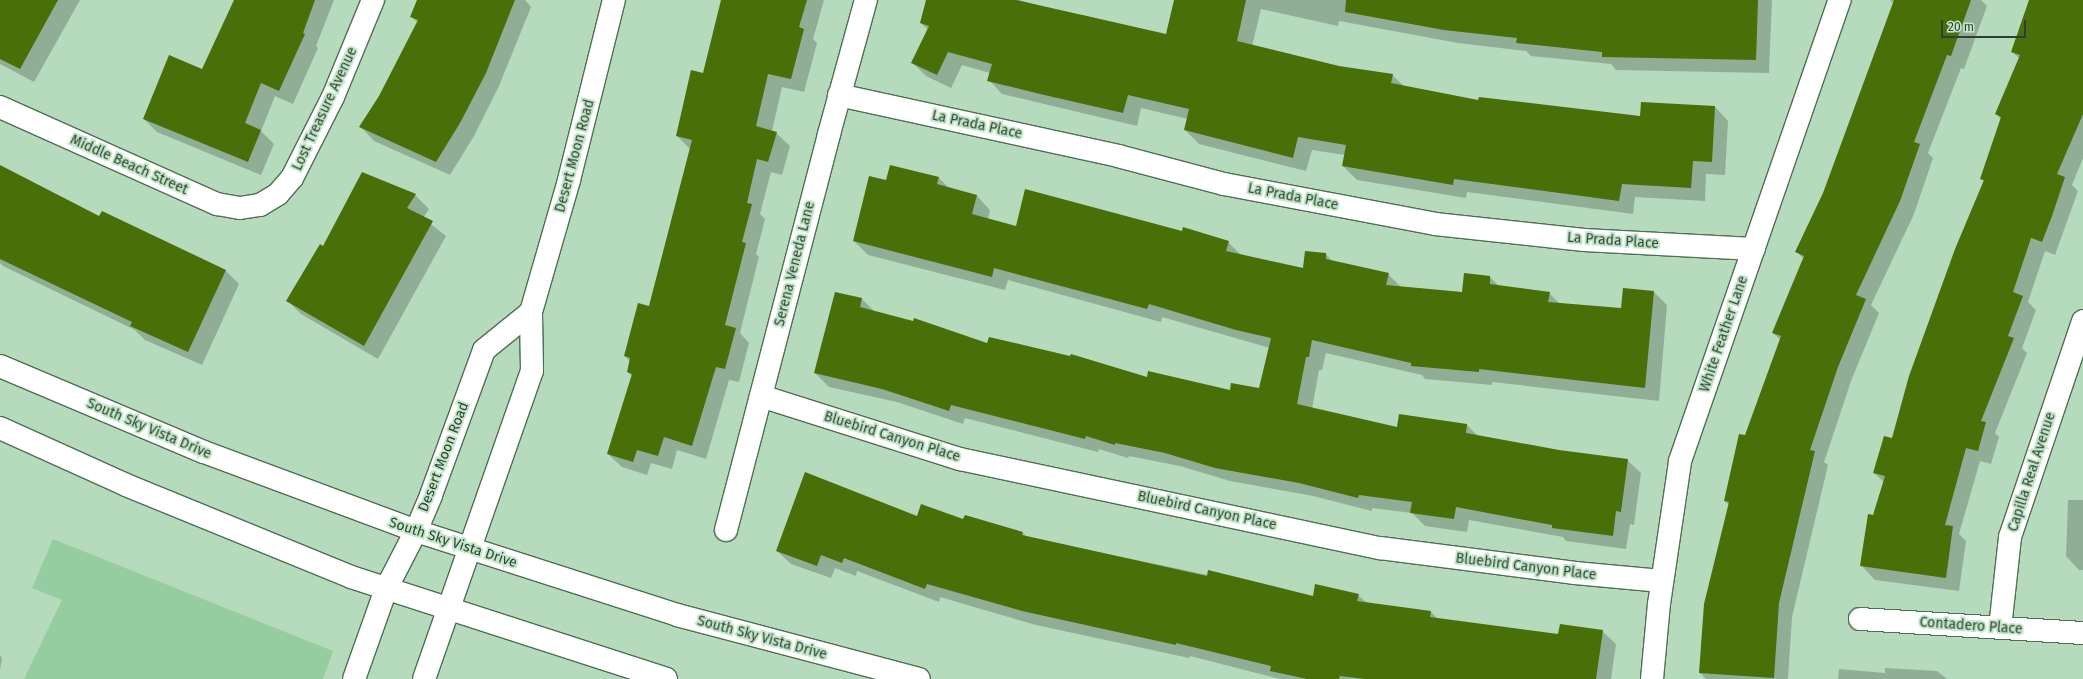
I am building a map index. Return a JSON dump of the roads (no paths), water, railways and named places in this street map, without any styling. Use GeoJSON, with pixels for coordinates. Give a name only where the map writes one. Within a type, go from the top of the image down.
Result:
{"type":"FeatureCollection","features":[{"type":"Feature","properties":{"kind":"street","name":"Lost Treasure Avenue"},"geometry":{"type":"LineString","coordinates":[[260,205],[278,194],[292,178],[333,96],[373,0]]}},
{"type":"Feature","properties":{"kind":"street","name":"Desert Moon Road"},"geometry":{"type":"LineString","coordinates":[[424,679],[447,609],[532,371],[531,312],[569,180],[614,0]]}},
{"type":"Feature","properties":{"kind":"street","name":"Serena Veneda Lane"},"geometry":{"type":"LineString","coordinates":[[726,530],[839,95],[866,0]]}},
{"type":"Feature","properties":{"kind":"street","name":"White Feather Lane"},"geometry":{"type":"LineString","coordinates":[[1652,679],[1662,581],[1680,461],[1840,0]]}},
{"type":"Feature","properties":{"kind":"street","name":"La Prada Place"},"geometry":{"type":"LineString","coordinates":[[839,95],[1118,156],[1224,184],[1435,224],[1584,240],[1754,249]]}},
{"type":"Feature","properties":{"kind":"street","name":"Middle Beach Street"},"geometry":{"type":"LineString","coordinates":[[0,108],[217,204],[240,208],[260,205]]}},
{"type":"Feature","properties":{"kind":"street","name":"Desert Moon Road"},"geometry":{"type":"LineString","coordinates":[[354,679],[386,589],[416,531],[484,350],[531,312]]}},
{"type":"Feature","properties":{"kind":"street","name":"Capilla Real Avenue"},"geometry":{"type":"LineString","coordinates":[[2000,628],[2010,537],[2083,321]]}},
{"type":"Feature","properties":{"kind":"street","name":"South Sky Vista Drive"},"geometry":{"type":"LineString","coordinates":[[0,366],[204,452],[416,531],[677,615],[919,679]]}},
{"type":"Feature","properties":{"kind":"street","name":"Bluebird Canyon Place"},"geometry":{"type":"LineString","coordinates":[[761,396],[960,458],[1380,548],[1575,573],[1662,581]]}},
{"type":"Feature","properties":{"kind":"street"},"geometry":{"type":"LineString","coordinates":[[0,428],[227,528],[386,589],[666,679]]}},
{"type":"Feature","properties":{"kind":"street","name":"Contadero Place"},"geometry":{"type":"LineString","coordinates":[[1860,619],[2083,633]]}}]}
